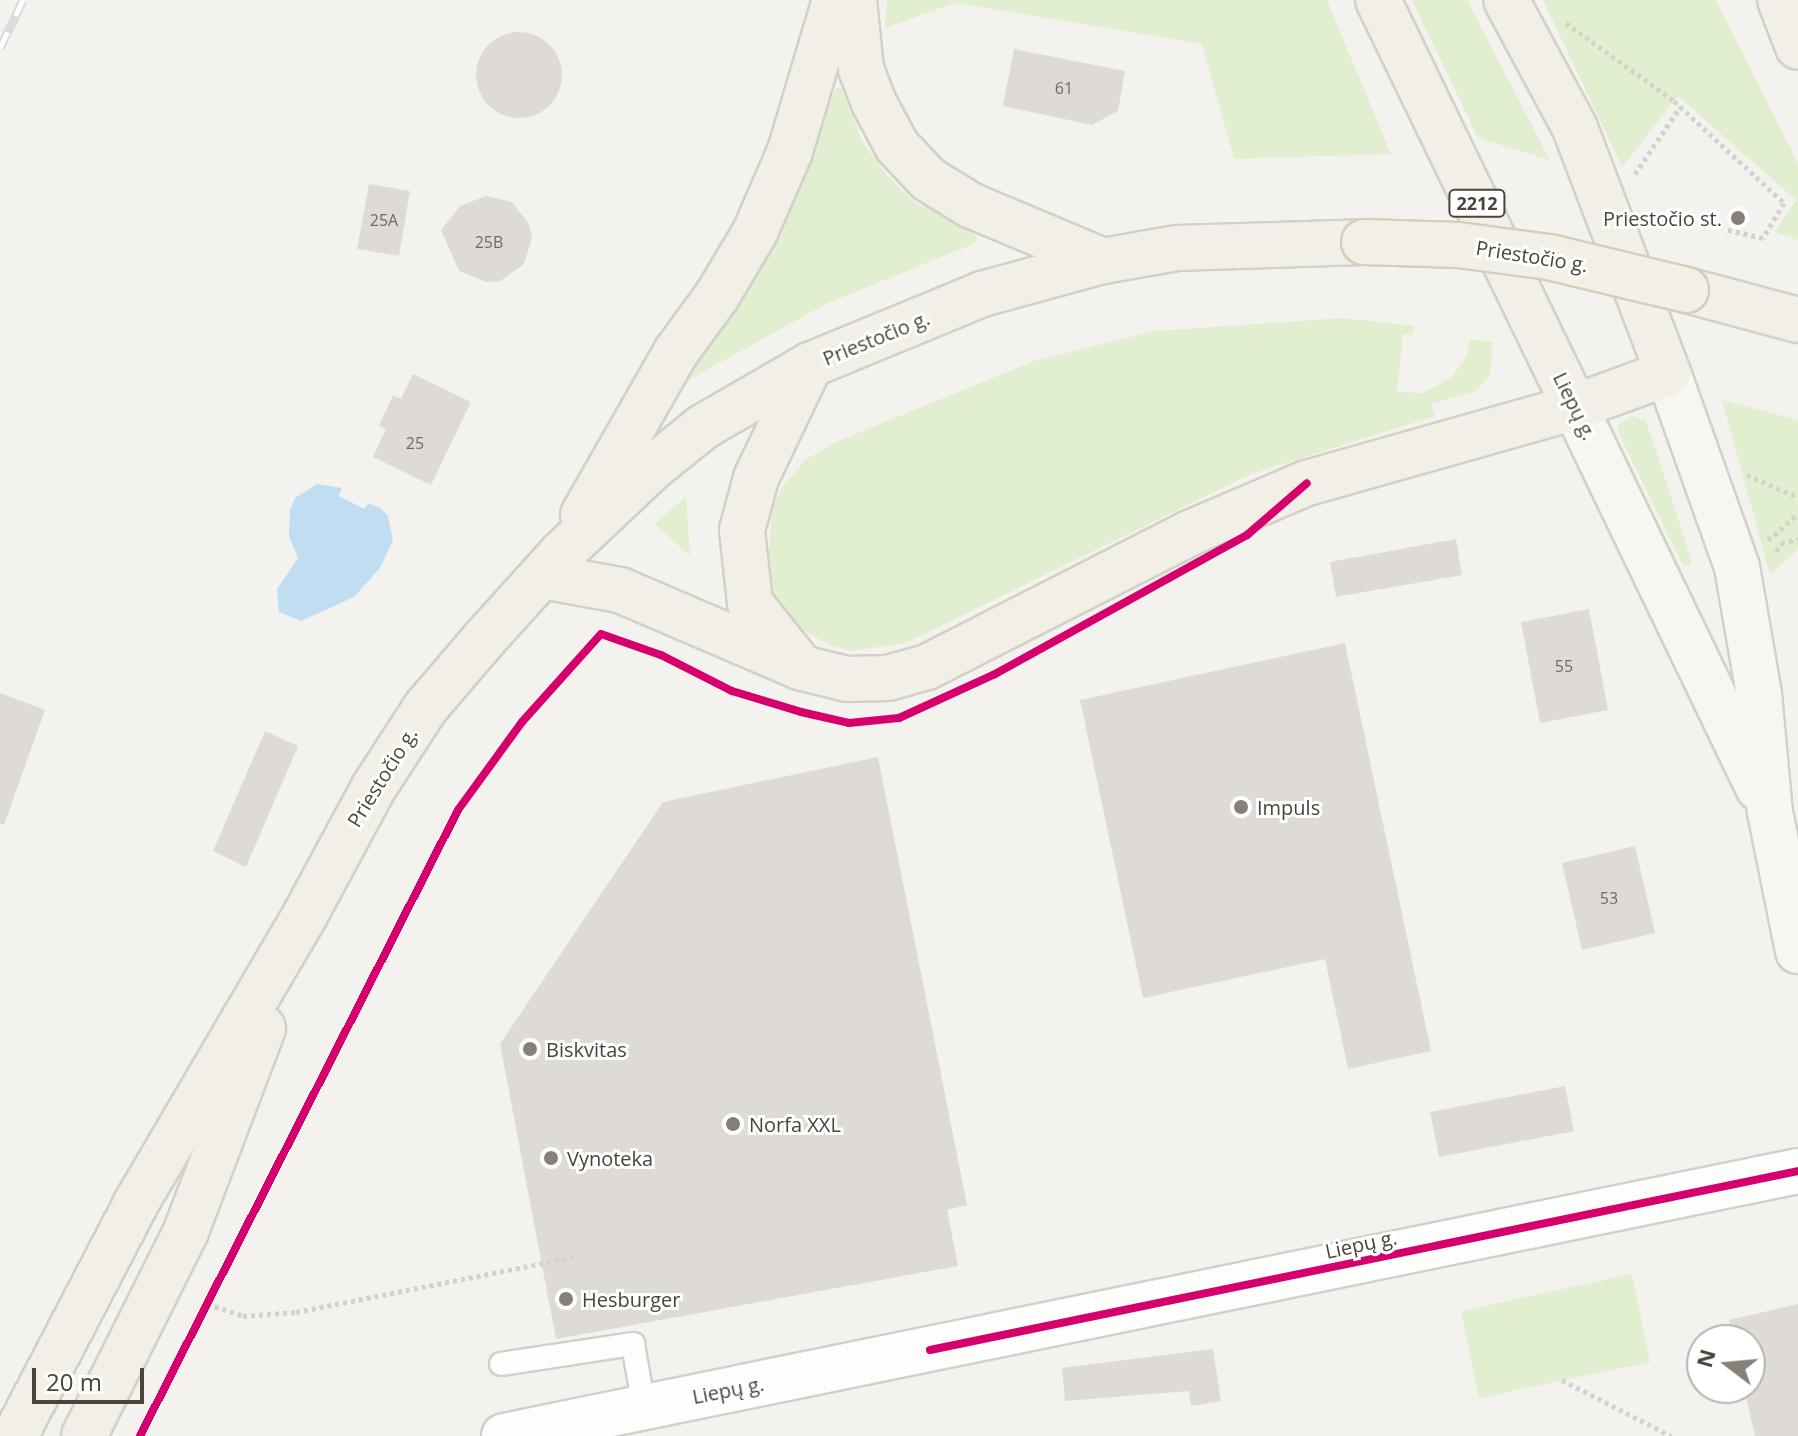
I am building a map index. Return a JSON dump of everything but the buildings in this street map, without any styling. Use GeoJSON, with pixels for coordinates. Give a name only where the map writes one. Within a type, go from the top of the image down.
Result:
{"type":"FeatureCollection","features":[{"type":"Feature","properties":{"kind":"main road"},"geometry":{"type":"LineString","coordinates":[[835,0],[790,151],[755,232],[676,352],[552,564],[802,668],[847,679],[888,678],[927,667],[1192,532],[1307,483],[1575,407],[1668,373]]}},
{"type":"Feature","properties":{"kind":"main road"},"geometry":{"type":"LineString","coordinates":[[854,0],[861,69],[874,103],[897,146],[928,179],[970,205],[1103,261]]}},
{"type":"Feature","properties":{"kind":"main road","name":"Liepų g."},"geometry":{"type":"LineString","coordinates":[[1378,0],[1770,812]]}},
{"type":"Feature","properties":{"kind":"main road","name":"Liepų g."},"geometry":{"type":"LineString","coordinates":[[1506,0],[1575,128],[1610,212],[1737,567],[1759,694],[1770,812],[1798,951]]}},
{"type":"Feature","properties":{"kind":"main road","name":"Priestočio g."},"geometry":{"type":"LineString","coordinates":[[15,1436],[135,1205],[305,915],[374,787],[426,707],[552,564],[703,427],[810,365],[982,294],[1103,261],[1209,246],[1364,242],[1458,245],[1549,257],[1798,320]]}},
{"type":"Feature","properties":{"kind":"main road"},"geometry":{"type":"LineString","coordinates":[[1754,308],[1798,285]]}},
{"type":"Feature","properties":{"kind":"main road"},"geometry":{"type":"LineString","coordinates":[[802,668],[750,603],[742,530],[756,478],[810,365]]}},
{"type":"Feature","properties":{"kind":"main road","name":"Priestočio g."},"geometry":{"type":"LineString","coordinates":[[96,1428],[186,1231],[305,915]]}},
{"type":"Feature","properties":{"kind":"street","name":"Liepų g."},"geometry":{"type":"LineString","coordinates":[[504,1436],[1798,1171]]}},
{"type":"Feature","properties":{"kind":"lane"},"geometry":{"type":"LineString","coordinates":[[501,1364],[633,1344],[644,1407]]}},
{"type":"Feature","properties":{"kind":"path"},"geometry":{"type":"LineString","coordinates":[[1560,19],[1680,107],[1784,203],[1763,238],[1725,229]]}},
{"type":"Feature","properties":{"kind":"path"},"geometry":{"type":"LineString","coordinates":[[1610,212],[1680,107]]}},
{"type":"Feature","properties":{"kind":"path"},"geometry":{"type":"LineString","coordinates":[[207,1304],[243,1316],[296,1312],[580,1256]]}},
{"type":"Feature","properties":{"kind":"path"},"geometry":{"type":"LineString","coordinates":[[200,1317],[214,1290]]}},
{"type":"Feature","properties":{"kind":"path"},"geometry":{"type":"LineString","coordinates":[[1562,1380],[1671,1436]]}},
{"type":"Feature","properties":{"kind":"green space"},"geometry":{"type":"Polygon","coordinates":[[[887,0],[1327,0],[1391,154],[1234,159],[1202,44],[955,3],[885,28],[887,0]]]}},
{"type":"Feature","properties":{"kind":"green space"},"geometry":{"type":"Polygon","coordinates":[[[1412,0],[1467,0],[1550,160],[1478,138],[1412,0]]]}},
{"type":"Feature","properties":{"kind":"green space"},"geometry":{"type":"Polygon","coordinates":[[[1543,0],[1716,0],[1798,163],[1798,240],[1775,232],[1796,200],[1678,96],[1622,167],[1543,0]]]}},
{"type":"Feature","properties":{"kind":"green space"},"geometry":{"type":"Polygon","coordinates":[[[836,88],[841,88],[864,145],[887,175],[914,202],[974,233],[978,242],[828,303],[681,384],[813,149],[836,88]]]}},
{"type":"Feature","properties":{"kind":"green space"},"geometry":{"type":"Polygon","coordinates":[[[1343,318],[1414,326],[1413,335],[1403,334],[1397,392],[1423,393],[1452,377],[1466,357],[1470,339],[1493,342],[1490,374],[1476,391],[1431,404],[1435,416],[1251,474],[906,643],[851,651],[827,644],[798,627],[767,585],[759,547],[769,547],[772,509],[781,489],[805,460],[836,442],[1034,361],[1155,331],[1343,318]]]}},
{"type":"Feature","properties":{"kind":"green space"},"geometry":{"type":"Polygon","coordinates":[[[1722,400],[1798,420],[1798,549],[1770,575],[1722,400]]]}},
{"type":"Feature","properties":{"kind":"green space"},"geometry":{"type":"Polygon","coordinates":[[[1632,416],[1645,420],[1652,438],[1692,562],[1689,567],[1683,565],[1618,432],[1618,425],[1632,416]]]}},
{"type":"Feature","properties":{"kind":"green space"},"geometry":{"type":"Polygon","coordinates":[[[686,496],[690,556],[655,524],[686,496]]]}},
{"type":"Feature","properties":{"kind":"green space"},"geometry":{"type":"Polygon","coordinates":[[[1632,1274],[1650,1362],[1479,1398],[1461,1311],[1632,1274]]]}},
{"type":"Feature","properties":{"kind":"water"},"geometry":{"type":"Polygon","coordinates":[[[317,484],[342,488],[339,496],[364,509],[369,503],[380,508],[388,516],[393,540],[380,568],[354,597],[301,621],[279,612],[277,589],[298,558],[289,536],[290,511],[295,498],[317,484]]]}},
{"type":"Feature","properties":{"kind":"railway"},"geometry":{"type":"LineString","coordinates":[[0,48],[23,0]]}},
{"type":"Feature","properties":{"kind":"cycle path"},"geometry":{"type":"LineString","coordinates":[[140,1436],[458,810],[522,722],[601,634],[661,655],[732,691],[801,712],[849,723],[899,718],[995,674],[1247,535],[1307,483]]}},
{"type":"Feature","properties":{"kind":"cycle path"},"geometry":{"type":"LineString","coordinates":[[930,1350],[1798,1171]]}},
{"type":"Feature","properties":{"kind":"place","name":"Priestočio st."},"geometry":{"type":"Point","coordinates":[1738,218]}},
{"type":"Feature","properties":{"kind":"place","name":"Impuls"},"geometry":{"type":"Point","coordinates":[1241,807]}},
{"type":"Feature","properties":{"kind":"place","name":"Biskvitas"},"geometry":{"type":"Point","coordinates":[530,1049]}},
{"type":"Feature","properties":{"kind":"place","name":"Norfa XXL"},"geometry":{"type":"Point","coordinates":[733,1124]}},
{"type":"Feature","properties":{"kind":"place","name":"Vynoteka"},"geometry":{"type":"Point","coordinates":[551,1158]}},
{"type":"Feature","properties":{"kind":"place","name":"Hesburger"},"geometry":{"type":"Point","coordinates":[566,1299]}}]}
